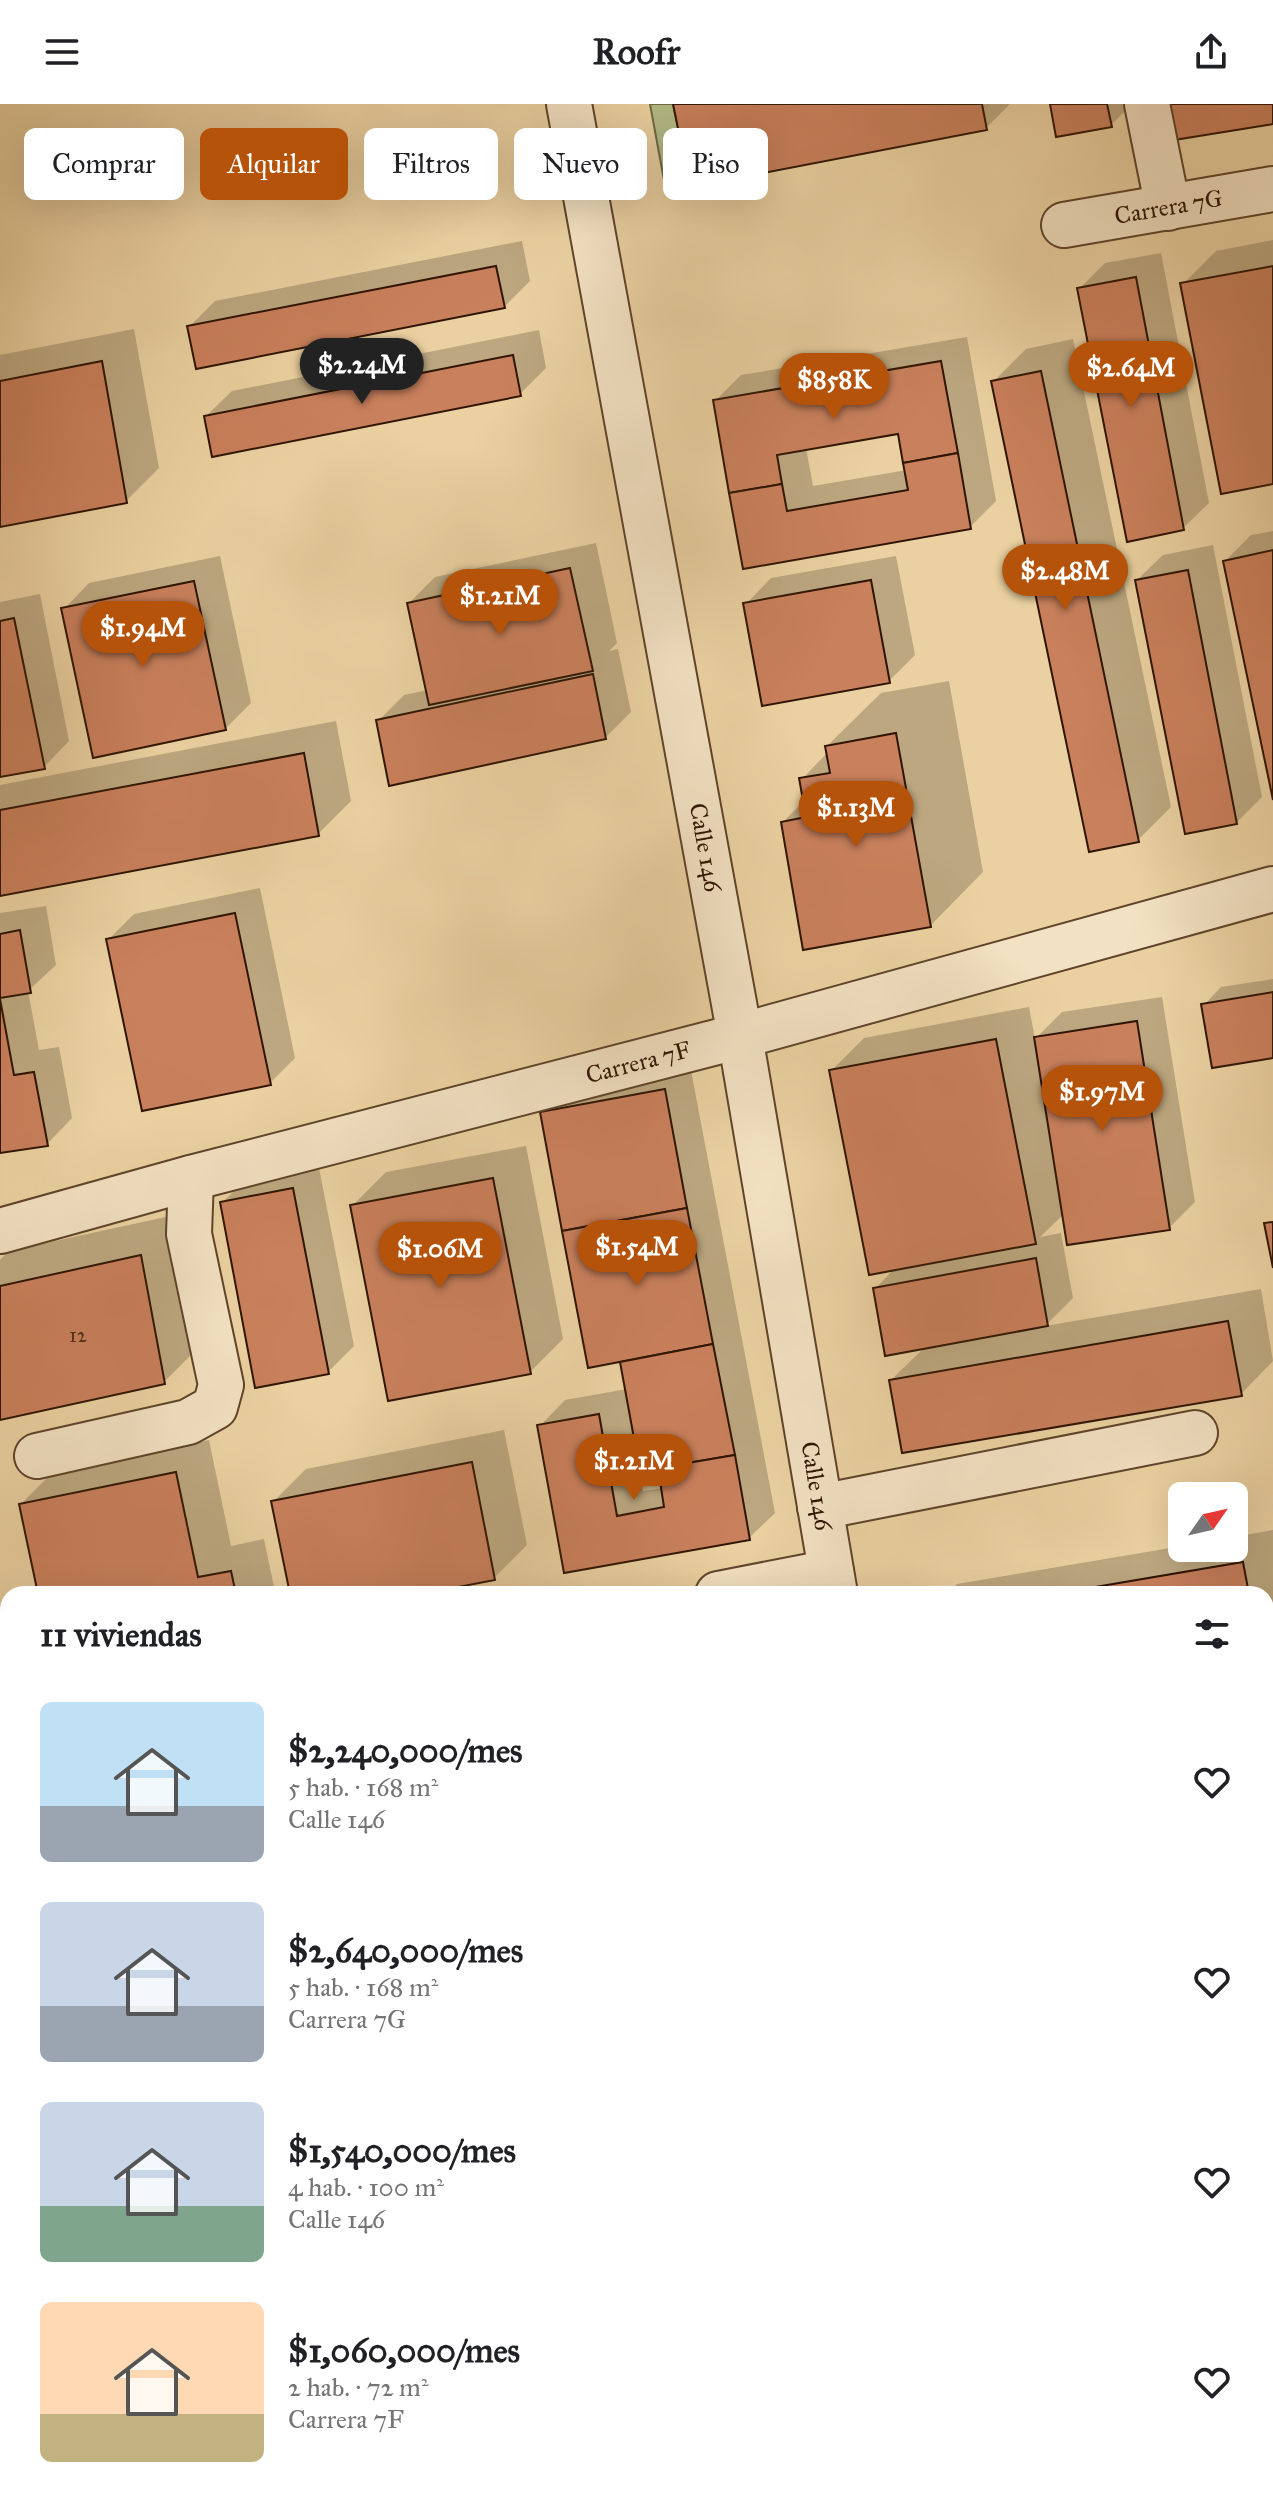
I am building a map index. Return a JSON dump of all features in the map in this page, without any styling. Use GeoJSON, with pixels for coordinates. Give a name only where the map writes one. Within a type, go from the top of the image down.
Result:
{"type":"FeatureCollection","features":[{"type":"Feature","properties":{"kind":"street","name":"Calle 146"},"geometry":{"type":"LineString","coordinates":[[569,104],[740,1036],[833,1583]]}},
{"type":"Feature","properties":{"kind":"street"},"geometry":{"type":"LineString","coordinates":[[1147,104],[1168,208]]}},
{"type":"Feature","properties":{"kind":"street","name":"Carrera 7G"},"geometry":{"type":"LineString","coordinates":[[1064,225],[1273,189]]}},
{"type":"Feature","properties":{"kind":"street","name":"Carrera 7F"},"geometry":{"type":"LineString","coordinates":[[0,1231],[191,1178],[740,1036],[1273,889]]}},
{"type":"Feature","properties":{"kind":"street"},"geometry":{"type":"LineString","coordinates":[[37,1456],[188,1422],[215,1407],[221,1385],[189,1234],[191,1178]]}},
{"type":"Feature","properties":{"kind":"street"},"geometry":{"type":"LineString","coordinates":[[820,1507],[1195,1433]]}},
{"type":"Feature","properties":{"kind":"street"},"geometry":{"type":"LineString","coordinates":[[802,1586],[833,1583]]}},
{"type":"Feature","properties":{"kind":"green space"},"geometry":{"type":"Polygon","coordinates":[[[650,104],[673,104],[678,128],[663,128],[663,175],[650,104]]]}},
{"type":"Feature","properties":{"kind":"building"},"geometry":{"type":"Polygon","coordinates":[[[673,104],[982,104],[987,130],[768,172],[768,128],[678,128],[673,104]]]}},
{"type":"Feature","properties":{"kind":"building"},"geometry":{"type":"Polygon","coordinates":[[[1050,104],[1107,104],[1112,127],[1056,137],[1050,104]]]}},
{"type":"Feature","properties":{"kind":"building"},"geometry":{"type":"Polygon","coordinates":[[[1169,104],[1273,104],[1273,124],[1174,140],[1169,104]]]}},
{"type":"Feature","properties":{"kind":"building"},"geometry":{"type":"Polygon","coordinates":[[[496,266],[505,308],[196,369],[187,326],[496,266]]]}},
{"type":"Feature","properties":{"kind":"building"},"geometry":{"type":"Polygon","coordinates":[[[1273,266],[1273,484],[1221,494],[1180,283],[1273,266]]]}},
{"type":"Feature","properties":{"kind":"building"},"geometry":{"type":"Polygon","coordinates":[[[1136,277],[1184,530],[1127,542],[1077,288],[1136,277]]]}},
{"type":"Feature","properties":{"kind":"building"},"geometry":{"type":"Polygon","coordinates":[[[513,355],[521,396],[212,457],[204,416],[513,355]]]}},
{"type":"Feature","properties":{"kind":"building"},"geometry":{"type":"Polygon","coordinates":[[[102,361],[127,503],[0,527],[0,381],[102,361]]]}},
{"type":"Feature","properties":{"kind":"building"},"geometry":{"type":"Polygon","coordinates":[[[941,361],[958,453],[903,463],[898,434],[777,455],[782,484],[729,493],[713,400],[941,361]]]}},
{"type":"Feature","properties":{"kind":"building"},"geometry":{"type":"Polygon","coordinates":[[[1041,371],[1139,842],[1089,852],[991,381],[1041,371]]]}},
{"type":"Feature","properties":{"kind":"building"},"geometry":{"type":"Polygon","coordinates":[[[958,453],[971,529],[743,569],[729,493],[782,484],[787,511],[908,490],[903,463],[958,453]]]}},
{"type":"Feature","properties":{"kind":"building"},"geometry":{"type":"Polygon","coordinates":[[[1273,550],[1273,800],[1223,561],[1273,550]]]}},
{"type":"Feature","properties":{"kind":"building"},"geometry":{"type":"Polygon","coordinates":[[[570,568],[593,671],[429,705],[407,603],[570,568]]]}},
{"type":"Feature","properties":{"kind":"building"},"geometry":{"type":"Polygon","coordinates":[[[1188,570],[1237,824],[1185,834],[1135,580],[1188,570]]]}},
{"type":"Feature","properties":{"kind":"building"},"geometry":{"type":"Polygon","coordinates":[[[871,580],[890,683],[762,706],[743,603],[871,580]]]}},
{"type":"Feature","properties":{"kind":"building"},"geometry":{"type":"Polygon","coordinates":[[[194,581],[226,730],[93,758],[61,608],[194,581]]]}},
{"type":"Feature","properties":{"kind":"building"},"geometry":{"type":"Polygon","coordinates":[[[14,618],[45,769],[0,777],[0,621],[14,618]]]}},
{"type":"Feature","properties":{"kind":"building"},"geometry":{"type":"Polygon","coordinates":[[[593,674],[606,739],[389,786],[376,720],[593,674]]]}},
{"type":"Feature","properties":{"kind":"building"},"geometry":{"type":"Polygon","coordinates":[[[896,733],[931,927],[803,950],[781,822],[806,817],[799,778],[830,773],[825,746],[896,733]]]}},
{"type":"Feature","properties":{"kind":"building"},"geometry":{"type":"Polygon","coordinates":[[[304,753],[319,836],[0,896],[0,810],[304,753]]]}},
{"type":"Feature","properties":{"kind":"building"},"geometry":{"type":"Polygon","coordinates":[[[235,913],[271,1085],[142,1111],[106,939],[235,913]]]}},
{"type":"Feature","properties":{"kind":"building"},"geometry":{"type":"Polygon","coordinates":[[[20,930],[31,993],[0,998],[0,934],[20,930]]]}},
{"type":"Feature","properties":{"kind":"building"},"geometry":{"type":"Polygon","coordinates":[[[1273,992],[1273,1058],[1212,1068],[1201,1004],[1273,992]]]}},
{"type":"Feature","properties":{"kind":"building"},"geometry":{"type":"Polygon","coordinates":[[[0,999],[14,1075],[34,1072],[48,1146],[0,1153],[0,999]]]}},
{"type":"Feature","properties":{"kind":"building"},"geometry":{"type":"Polygon","coordinates":[[[1137,1021],[1170,1230],[1067,1245],[1034,1037],[1137,1021]]]}},
{"type":"Feature","properties":{"kind":"building"},"geometry":{"type":"Polygon","coordinates":[[[996,1039],[1036,1244],[869,1275],[829,1070],[996,1039]]]}},
{"type":"Feature","properties":{"kind":"building"},"geometry":{"type":"Polygon","coordinates":[[[665,1089],[687,1208],[562,1231],[540,1112],[665,1089]]]}},
{"type":"Feature","properties":{"kind":"building"},"geometry":{"type":"Polygon","coordinates":[[[493,1178],[531,1374],[388,1401],[350,1205],[493,1178]]]}},
{"type":"Feature","properties":{"kind":"building"},"geometry":{"type":"Polygon","coordinates":[[[293,1188],[329,1374],[255,1388],[220,1202],[293,1188]]]}},
{"type":"Feature","properties":{"kind":"building"},"geometry":{"type":"Polygon","coordinates":[[[687,1208],[713,1344],[588,1368],[562,1231],[687,1208]]]}},
{"type":"Feature","properties":{"kind":"building"},"geometry":{"type":"Polygon","coordinates":[[[1273,1222],[1273,1268],[1264,1223],[1273,1222]]]}},
{"type":"Feature","properties":{"kind":"building"},"geometry":{"type":"Polygon","coordinates":[[[141,1255],[165,1384],[0,1420],[0,1286],[141,1255]]]}},
{"type":"Feature","properties":{"kind":"building"},"geometry":{"type":"Polygon","coordinates":[[[1036,1258],[1048,1326],[885,1356],[873,1288],[1036,1258]]]}},
{"type":"Feature","properties":{"kind":"building"},"geometry":{"type":"Polygon","coordinates":[[[1228,1321],[1242,1396],[902,1453],[889,1380],[1228,1321]]]}},
{"type":"Feature","properties":{"kind":"building"},"geometry":{"type":"Polygon","coordinates":[[[713,1344],[735,1455],[640,1471],[620,1362],[713,1344]]]}},
{"type":"Feature","properties":{"kind":"building"},"geometry":{"type":"Polygon","coordinates":[[[599,1414],[617,1516],[664,1507],[658,1468],[735,1455],[750,1540],[564,1573],[537,1425],[599,1414]]]}},
{"type":"Feature","properties":{"kind":"building"},"geometry":{"type":"Polygon","coordinates":[[[472,1462],[495,1580],[464,1586],[288,1586],[271,1501],[472,1462]]]}},
{"type":"Feature","properties":{"kind":"building"},"geometry":{"type":"Polygon","coordinates":[[[176,1472],[198,1577],[231,1571],[234,1586],[36,1586],[19,1504],[176,1472]]]}},
{"type":"Feature","properties":{"kind":"building"},"geometry":{"type":"Polygon","coordinates":[[[1243,1562],[1248,1586],[1101,1586],[1243,1562]]]}}]}
